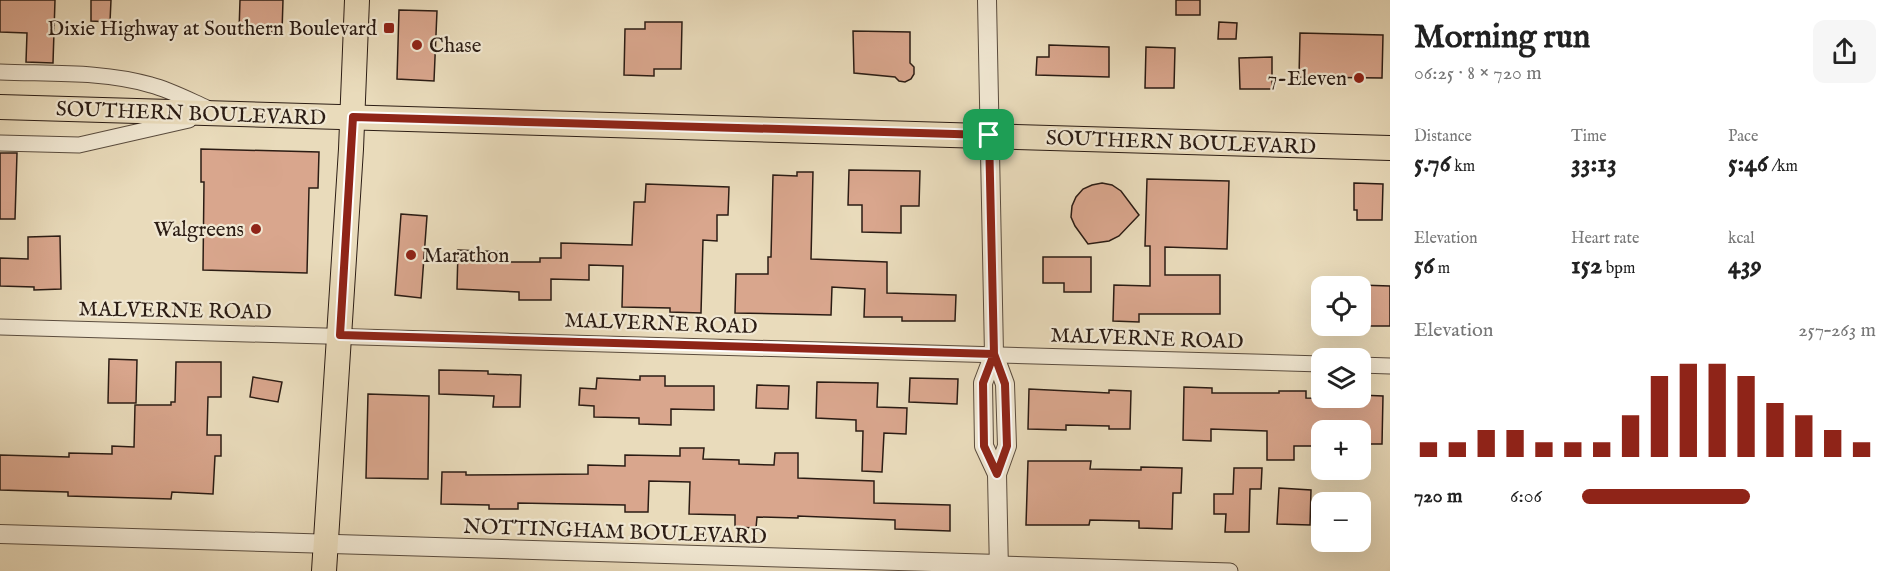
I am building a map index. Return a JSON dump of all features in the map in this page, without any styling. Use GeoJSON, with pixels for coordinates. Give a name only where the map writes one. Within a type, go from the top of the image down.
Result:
{"type":"FeatureCollection","features":[{"type":"Feature","properties":{"kind":"main road"},"geometry":{"type":"LineString","coordinates":[[324,571],[353,117],[357,0]]}},
{"type":"Feature","properties":{"kind":"main road","name":"SOUTHERN BOULEVARD"},"geometry":{"type":"LineString","coordinates":[[0,107],[1390,148]]}},
{"type":"Feature","properties":{"kind":"street"},"geometry":{"type":"LineString","coordinates":[[987,0],[994,354],[983,383],[984,446],[997,474],[999,567]]}},
{"type":"Feature","properties":{"kind":"street"},"geometry":{"type":"LineString","coordinates":[[0,72],[95,75],[116,78],[152,85],[221,114]]}},
{"type":"Feature","properties":{"kind":"street"},"geometry":{"type":"LineString","coordinates":[[0,143],[79,145],[221,114]]}},
{"type":"Feature","properties":{"kind":"street","name":"MALVERNE ROAD"},"geometry":{"type":"LineString","coordinates":[[0,327],[1311,364]]}},
{"type":"Feature","properties":{"kind":"street"},"geometry":{"type":"LineString","coordinates":[[1371,365],[1390,366]]}},
{"type":"Feature","properties":{"kind":"street","name":"NOTTINGHAM BOULEVARD"},"geometry":{"type":"LineString","coordinates":[[0,534],[999,567],[1230,571]]}},
{"type":"Feature","properties":{"kind":"building"},"geometry":{"type":"Polygon","coordinates":[[[0,0],[55,0],[53,63],[26,62],[27,33],[0,32],[0,0]]]}},
{"type":"Feature","properties":{"kind":"building"},"geometry":{"type":"Polygon","coordinates":[[[91,0],[111,0],[110,22],[91,21],[91,0]]]}},
{"type":"Feature","properties":{"kind":"building"},"geometry":{"type":"Polygon","coordinates":[[[240,0],[283,0],[282,32],[239,32],[240,0]]]}},
{"type":"Feature","properties":{"kind":"building"},"geometry":{"type":"Polygon","coordinates":[[[1176,0],[1200,0],[1200,15],[1176,15],[1176,0]]]}},
{"type":"Feature","properties":{"kind":"building","name":"Chase"},"geometry":{"type":"Polygon","coordinates":[[[399,10],[437,11],[434,81],[397,79],[399,10]]]}},
{"type":"Feature","properties":{"kind":"building"},"geometry":{"type":"Polygon","coordinates":[[[645,22],[682,22],[681,69],[654,69],[654,76],[624,75],[625,29],[645,29],[645,22]]]}},
{"type":"Feature","properties":{"kind":"building"},"geometry":{"type":"Polygon","coordinates":[[[1219,22],[1237,23],[1236,39],[1218,39],[1219,22]]]}},
{"type":"Feature","properties":{"kind":"building"},"geometry":{"type":"Polygon","coordinates":[[[853,31],[910,32],[910,63],[914,67],[911,79],[905,82],[895,77],[854,73],[853,31]]]}},
{"type":"Feature","properties":{"kind":"building"},"geometry":{"type":"Polygon","coordinates":[[[1300,33],[1383,35],[1382,78],[1299,77],[1300,33]]]}},
{"type":"Feature","properties":{"kind":"building"},"geometry":{"type":"Polygon","coordinates":[[[1049,45],[1109,47],[1109,77],[1036,75],[1037,57],[1049,57],[1049,45]]]}},
{"type":"Feature","properties":{"kind":"building"},"geometry":{"type":"Polygon","coordinates":[[[1146,47],[1175,48],[1174,88],[1145,88],[1146,47]]]}},
{"type":"Feature","properties":{"kind":"building"},"geometry":{"type":"Polygon","coordinates":[[[1272,57],[1272,89],[1240,89],[1239,58],[1272,57]]]}},
{"type":"Feature","properties":{"kind":"building","name":"Walgreens"},"geometry":{"type":"Polygon","coordinates":[[[201,149],[319,152],[318,188],[309,188],[307,273],[203,270],[204,182],[201,182],[201,149]]]}},
{"type":"Feature","properties":{"kind":"building"},"geometry":{"type":"Polygon","coordinates":[[[0,153],[17,153],[15,219],[0,219],[0,153]]]}},
{"type":"Feature","properties":{"kind":"building"},"geometry":{"type":"Polygon","coordinates":[[[849,170],[920,171],[919,206],[901,206],[901,233],[862,232],[862,205],[848,205],[849,170]]]}},
{"type":"Feature","properties":{"kind":"building"},"geometry":{"type":"Polygon","coordinates":[[[797,172],[813,172],[811,259],[887,262],[887,293],[956,295],[955,321],[902,321],[902,317],[864,317],[865,289],[832,287],[831,315],[735,313],[736,274],[768,274],[768,257],[771,257],[773,175],[797,176],[797,172]]]}},
{"type":"Feature","properties":{"kind":"building"},"geometry":{"type":"Polygon","coordinates":[[[1147,179],[1229,181],[1227,249],[1165,247],[1165,275],[1220,275],[1220,314],[1139,314],[1139,322],[1113,321],[1114,285],[1150,286],[1150,246],[1145,246],[1147,179]]]}},
{"type":"Feature","properties":{"kind":"building"},"geometry":{"type":"Polygon","coordinates":[[[1102,183],[1112,185],[1121,191],[1139,215],[1119,236],[1109,241],[1088,244],[1071,217],[1072,206],[1083,189],[1102,183]]]}},
{"type":"Feature","properties":{"kind":"building"},"geometry":{"type":"Polygon","coordinates":[[[1354,183],[1383,184],[1382,220],[1357,220],[1357,210],[1354,210],[1354,183]]]}},
{"type":"Feature","properties":{"kind":"building"},"geometry":{"type":"Polygon","coordinates":[[[646,184],[729,187],[728,215],[717,215],[717,241],[703,240],[701,313],[670,312],[670,308],[622,307],[623,266],[589,265],[589,280],[551,279],[551,300],[519,300],[519,292],[457,289],[458,250],[506,252],[506,262],[540,262],[540,258],[561,258],[561,243],[632,245],[634,202],[645,202],[646,184]]]}},
{"type":"Feature","properties":{"kind":"building","name":"Marathon"},"geometry":{"type":"Polygon","coordinates":[[[401,214],[427,216],[421,298],[395,295],[401,214]]]}},
{"type":"Feature","properties":{"kind":"building"},"geometry":{"type":"Polygon","coordinates":[[[60,236],[61,289],[34,290],[34,287],[0,286],[0,258],[28,259],[28,237],[60,236]]]}},
{"type":"Feature","properties":{"kind":"building"},"geometry":{"type":"Polygon","coordinates":[[[1043,257],[1091,257],[1091,292],[1064,292],[1064,283],[1043,283],[1043,257]]]}},
{"type":"Feature","properties":{"kind":"building"},"geometry":{"type":"Polygon","coordinates":[[[1371,285],[1390,286],[1390,326],[1371,326],[1371,285]]]}},
{"type":"Feature","properties":{"kind":"building"},"geometry":{"type":"Polygon","coordinates":[[[109,359],[137,360],[136,403],[108,403],[109,359]]]}},
{"type":"Feature","properties":{"kind":"building"},"geometry":{"type":"Polygon","coordinates":[[[176,362],[221,362],[221,397],[208,397],[207,435],[221,435],[221,456],[215,456],[213,494],[172,492],[171,499],[68,496],[68,492],[0,490],[0,455],[69,457],[69,453],[112,454],[112,446],[134,447],[135,405],[171,405],[171,402],[175,402],[176,362]]]}},
{"type":"Feature","properties":{"kind":"building"},"geometry":{"type":"Polygon","coordinates":[[[439,370],[488,371],[488,374],[521,375],[520,407],[493,407],[494,396],[439,394],[439,370]]]}},
{"type":"Feature","properties":{"kind":"building"},"geometry":{"type":"Polygon","coordinates":[[[640,376],[665,376],[665,386],[714,386],[714,410],[671,409],[671,425],[639,424],[639,418],[594,417],[594,406],[579,405],[580,388],[596,389],[597,378],[640,380],[640,376]]]}},
{"type":"Feature","properties":{"kind":"building"},"geometry":{"type":"Polygon","coordinates":[[[253,377],[282,382],[278,402],[250,397],[253,377]]]}},
{"type":"Feature","properties":{"kind":"building"},"geometry":{"type":"Polygon","coordinates":[[[910,378],[958,379],[957,404],[909,402],[910,378]]]}},
{"type":"Feature","properties":{"kind":"building"},"geometry":{"type":"Polygon","coordinates":[[[817,382],[878,383],[877,407],[907,408],[906,434],[884,433],[882,472],[862,471],[863,431],[856,431],[856,420],[816,418],[817,382]]]}},
{"type":"Feature","properties":{"kind":"building"},"geometry":{"type":"Polygon","coordinates":[[[757,385],[789,386],[788,409],[756,408],[757,385]]]}},
{"type":"Feature","properties":{"kind":"building"},"geometry":{"type":"Polygon","coordinates":[[[1184,387],[1212,388],[1212,393],[1306,391],[1306,398],[1311,398],[1311,408],[1371,408],[1371,395],[1383,396],[1382,444],[1371,444],[1371,420],[1311,420],[1311,446],[1294,446],[1294,460],[1267,460],[1267,431],[1211,429],[1211,441],[1183,440],[1184,387]]]}},
{"type":"Feature","properties":{"kind":"building"},"geometry":{"type":"Polygon","coordinates":[[[1029,389],[1109,393],[1109,390],[1131,391],[1130,429],[1066,425],[1066,430],[1028,429],[1029,389]]]}},
{"type":"Feature","properties":{"kind":"building"},"geometry":{"type":"Polygon","coordinates":[[[368,394],[429,396],[428,479],[366,478],[368,394]]]}},
{"type":"Feature","properties":{"kind":"building"},"geometry":{"type":"Polygon","coordinates":[[[680,448],[704,448],[703,459],[739,460],[739,464],[774,465],[775,453],[798,453],[798,478],[874,481],[874,503],[950,505],[950,531],[895,529],[895,520],[798,516],[798,518],[757,517],[756,528],[735,527],[735,515],[689,514],[690,482],[649,481],[648,512],[625,512],[625,505],[518,503],[518,509],[489,509],[489,505],[441,504],[442,472],[466,472],[466,475],[588,474],[588,465],[625,466],[625,455],[680,456],[680,448]]]}},
{"type":"Feature","properties":{"kind":"building"},"geometry":{"type":"Polygon","coordinates":[[[1028,461],[1091,461],[1090,469],[1182,468],[1181,493],[1173,493],[1172,529],[1139,528],[1139,521],[1090,520],[1089,525],[1026,525],[1028,461]]]}},
{"type":"Feature","properties":{"kind":"building"},"geometry":{"type":"Polygon","coordinates":[[[1234,468],[1262,468],[1261,489],[1250,489],[1249,532],[1225,532],[1226,514],[1214,514],[1214,494],[1233,494],[1234,468]]]}},
{"type":"Feature","properties":{"kind":"building"},"geometry":{"type":"Polygon","coordinates":[[[1279,488],[1311,490],[1310,525],[1277,524],[1279,488]]]}},
{"type":"Feature","properties":{"kind":"place","name":"Dixie Highway at Southern Boulevard"},"geometry":{"type":"Point","coordinates":[389,28]}},
{"type":"Feature","properties":{"kind":"place","name":"Chase"},"geometry":{"type":"Point","coordinates":[417,45]}},
{"type":"Feature","properties":{"kind":"place","name":"7-Eleven"},"geometry":{"type":"Point","coordinates":[1359,78]}},
{"type":"Feature","properties":{"kind":"place","name":"Walgreens"},"geometry":{"type":"Point","coordinates":[256,229]}},
{"type":"Feature","properties":{"kind":"place","name":"Marathon"},"geometry":{"type":"Point","coordinates":[411,255]}},
{"type":"Feature","properties":{"kind":"route"},"geometry":{"type":"LineString","coordinates":[[989,135],[353,117],[340,335],[994,354],[1005,384],[1007,446],[997,474],[984,446],[983,383],[994,354],[989,135]]}}]}
